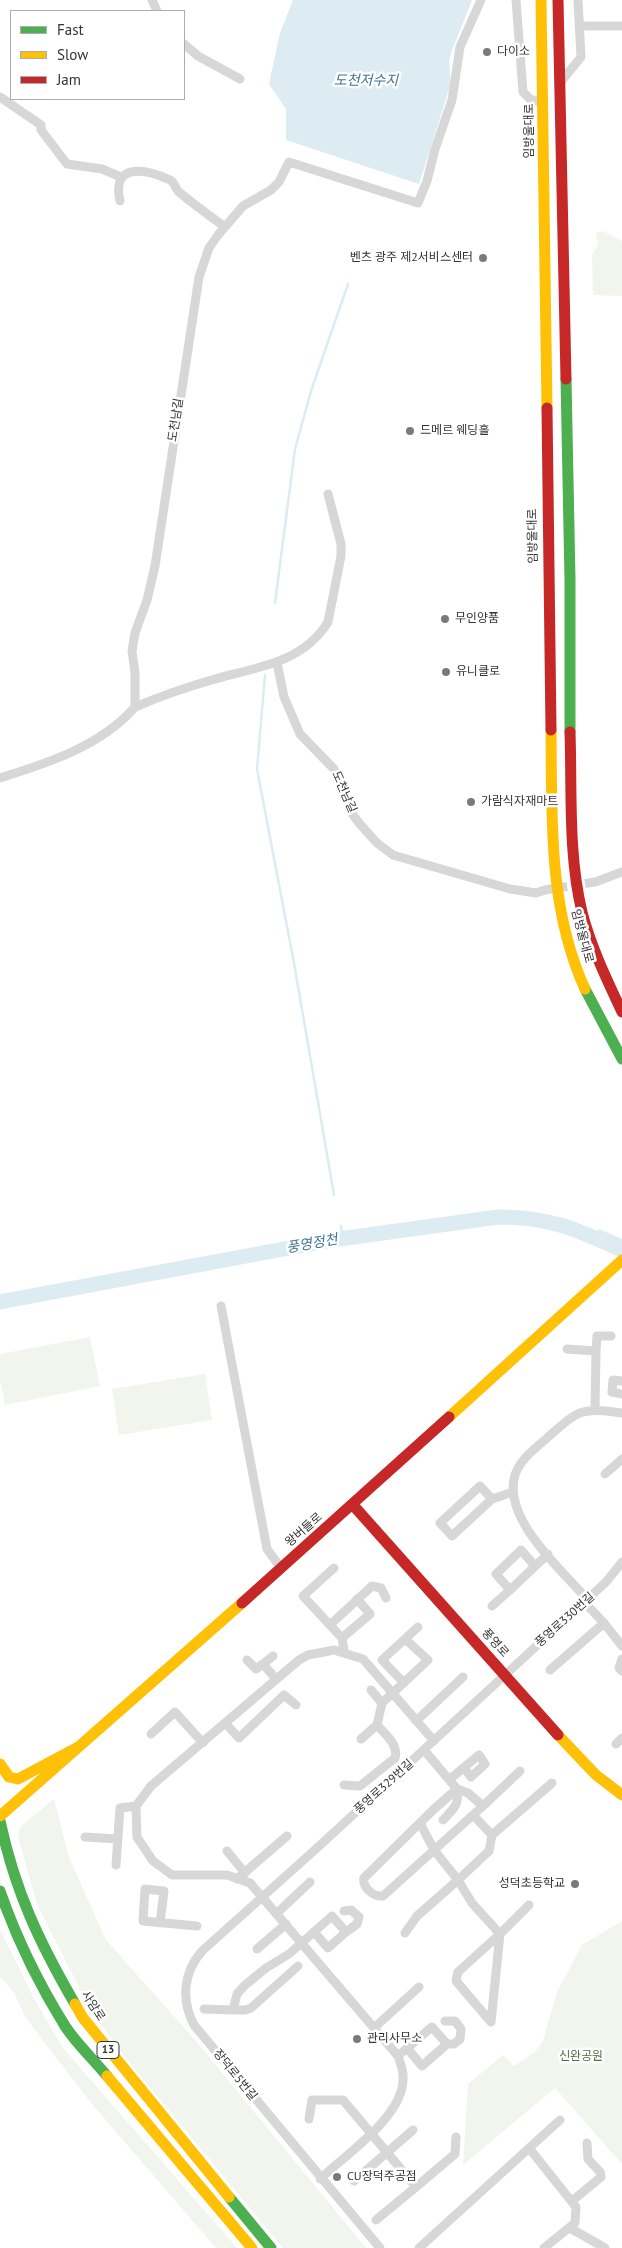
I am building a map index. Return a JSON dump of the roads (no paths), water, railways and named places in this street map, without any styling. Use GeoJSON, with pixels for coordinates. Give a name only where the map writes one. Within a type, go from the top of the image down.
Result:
{"type":"FeatureCollection","features":[{"type":"Feature","properties":{"kind":"main road","name":"임방울대로"},"geometry":{"type":"LineString","coordinates":[[540,0],[544,103],[545,381],[553,860],[565,929],[578,972],[599,1017],[622,1059]]}},
{"type":"Feature","properties":{"kind":"main road","name":"임방울대로"},"geometry":{"type":"LineString","coordinates":[[558,0],[573,850],[582,912],[596,954],[622,1012]]}},
{"type":"Feature","properties":{"kind":"main road","name":"왕버들로"},"geometry":{"type":"LineString","coordinates":[[0,1816],[353,1505],[622,1260]]}},
{"type":"Feature","properties":{"kind":"main road","name":"풍영로"},"geometry":{"type":"LineString","coordinates":[[353,1505],[577,1757],[622,1795]]}},
{"type":"Feature","properties":{"kind":"main road"},"geometry":{"type":"LineString","coordinates":[[0,1764],[9,1777],[18,1779],[78,1747]]}},
{"type":"Feature","properties":{"kind":"main road","name":"사암로"},"geometry":{"type":"LineString","coordinates":[[0,1821],[8,1858],[25,1908],[52,1964],[82,2018],[271,2248]]}},
{"type":"Feature","properties":{"kind":"main road","name":"13"},"geometry":{"type":"LineString","coordinates":[[0,1892],[9,1917],[36,1973],[66,2027],[252,2248]]}},
{"type":"Feature","properties":{"kind":"street","name":"도천남길"},"geometry":{"type":"LineString","coordinates":[[135,707],[135,672],[132,659],[135,633],[147,600],[155,566],[199,277],[209,248],[243,206],[271,190],[279,182],[289,162],[418,203],[427,181],[435,149],[452,100],[460,47],[481,0]]}},
{"type":"Feature","properties":{"kind":"street"},"geometry":{"type":"LineString","coordinates":[[516,0],[523,92],[530,99],[544,103]]}},
{"type":"Feature","properties":{"kind":"street"},"geometry":{"type":"LineString","coordinates":[[560,83],[581,57],[578,0]]}},
{"type":"Feature","properties":{"kind":"street"},"geometry":{"type":"LineString","coordinates":[[579,26],[622,26]]}},
{"type":"Feature","properties":{"kind":"street"},"geometry":{"type":"LineString","coordinates":[[185,45],[198,56],[240,79]]}},
{"type":"Feature","properties":{"kind":"street"},"geometry":{"type":"LineString","coordinates":[[0,97],[41,126],[41,130],[67,164],[102,169],[121,177]]}},
{"type":"Feature","properties":{"kind":"street"},"geometry":{"type":"LineString","coordinates":[[120,201],[117,189],[121,177],[130,171],[135,171],[171,181],[180,192],[225,227]]}},
{"type":"Feature","properties":{"kind":"street"},"geometry":{"type":"LineString","coordinates":[[0,778],[86,745],[116,726],[135,707],[168,693],[277,662],[300,651],[312,642],[328,622],[341,556],[341,544],[328,494]]}},
{"type":"Feature","properties":{"kind":"street","name":"도천남길"},"geometry":{"type":"LineString","coordinates":[[277,662],[284,698],[300,734],[334,769],[351,812],[382,848],[393,855],[510,889],[536,894],[545,890]]}},
{"type":"Feature","properties":{"kind":"street"},"geometry":{"type":"LineString","coordinates":[[595,882],[622,872]]}},
{"type":"Feature","properties":{"kind":"street"},"geometry":{"type":"LineString","coordinates":[[221,1306],[267,1548],[281,1568]]}},
{"type":"Feature","properties":{"kind":"street"},"geometry":{"type":"LineString","coordinates":[[595,1409],[597,1336],[611,1336]]}},
{"type":"Feature","properties":{"kind":"street"},"geometry":{"type":"LineString","coordinates":[[567,1349],[596,1351]]}},
{"type":"Feature","properties":{"kind":"street"},"geometry":{"type":"LineString","coordinates":[[622,1381],[613,1380],[612,1392],[622,1394]]}},
{"type":"Feature","properties":{"kind":"street"},"geometry":{"type":"LineString","coordinates":[[622,1413],[595,1409],[584,1410],[572,1416],[524,1459],[515,1474],[513,1492],[523,1523],[530,1534],[622,1646]]}},
{"type":"Feature","properties":{"kind":"street"},"geometry":{"type":"LineString","coordinates":[[605,1474],[622,1459]]}},
{"type":"Feature","properties":{"kind":"street"},"geometry":{"type":"LineString","coordinates":[[492,1499],[480,1486],[440,1523],[452,1536],[492,1499],[513,1492]]}},
{"type":"Feature","properties":{"kind":"street"},"geometry":{"type":"LineString","coordinates":[[510,1590],[496,1574],[521,1550],[535,1566]]}},
{"type":"Feature","properties":{"kind":"street"},"geometry":{"type":"LineString","coordinates":[[492,1606],[548,1554]]}},
{"type":"Feature","properties":{"kind":"street","name":"풍영로330번길"},"geometry":{"type":"LineString","coordinates":[[505,1674],[606,1582],[622,1562]]}},
{"type":"Feature","properties":{"kind":"street"},"geometry":{"type":"LineString","coordinates":[[334,1568],[304,1596],[342,1638],[344,1651]]}},
{"type":"Feature","properties":{"kind":"street"},"geometry":{"type":"LineString","coordinates":[[331,1624],[372,1586],[382,1588],[386,1598]]}},
{"type":"Feature","properties":{"kind":"street"},"geometry":{"type":"LineString","coordinates":[[342,1638],[370,1614],[357,1599]]}},
{"type":"Feature","properties":{"kind":"street"},"geometry":{"type":"LineString","coordinates":[[550,1670],[604,1623]]}},
{"type":"Feature","properties":{"kind":"street"},"geometry":{"type":"LineString","coordinates":[[404,1683],[382,1660],[418,1627]]}},
{"type":"Feature","properties":{"kind":"street"},"geometry":{"type":"LineString","coordinates":[[361,1739],[377,1725],[382,1703],[428,1660],[405,1639]]}},
{"type":"Feature","properties":{"kind":"street"},"geometry":{"type":"LineString","coordinates":[[320,2179],[390,2113],[399,2100],[404,2078],[398,2056],[250,1883],[227,1875],[172,1875],[154,1861],[137,1837],[136,1806],[151,1786],[276,1679],[308,1655],[329,1650],[344,1651],[363,1659],[434,1741]]}},
{"type":"Feature","properties":{"kind":"street"},"geometry":{"type":"LineString","coordinates":[[247,1660],[256,1669],[274,1656]]}},
{"type":"Feature","properties":{"kind":"street"},"geometry":{"type":"LineString","coordinates":[[622,1659],[620,1668],[622,1671]]}},
{"type":"Feature","properties":{"kind":"street"},"geometry":{"type":"LineString","coordinates":[[262,1664],[276,1679]]}},
{"type":"Feature","properties":{"kind":"street","name":"풍영로329번길"},"geometry":{"type":"LineString","coordinates":[[262,1898],[505,1674]]}},
{"type":"Feature","properties":{"kind":"street"},"geometry":{"type":"LineString","coordinates":[[416,1721],[463,1677]]}},
{"type":"Feature","properties":{"kind":"street"},"geometry":{"type":"LineString","coordinates":[[371,1690],[382,1703]]}},
{"type":"Feature","properties":{"kind":"street"},"geometry":{"type":"LineString","coordinates":[[225,1723],[239,1738],[284,1695],[296,1705]]}},
{"type":"Feature","properties":{"kind":"street"},"geometry":{"type":"LineString","coordinates":[[151,1734],[175,1712],[203,1743]]}},
{"type":"Feature","properties":{"kind":"street"},"geometry":{"type":"LineString","coordinates":[[344,1785],[360,1786],[395,1758],[397,1753],[393,1742],[377,1725]]}},
{"type":"Feature","properties":{"kind":"street"},"geometry":{"type":"LineString","coordinates":[[424,1750],[450,1779],[457,1790],[459,1798],[457,1804],[443,1820]]}},
{"type":"Feature","properties":{"kind":"street"},"geometry":{"type":"LineString","coordinates":[[450,1779],[464,1768]]}},
{"type":"Feature","properties":{"kind":"street"},"geometry":{"type":"LineString","coordinates":[[457,1790],[368,1873],[363,1882],[373,1894],[383,1896],[520,1771]]}},
{"type":"Feature","properties":{"kind":"street"},"geometry":{"type":"LineString","coordinates":[[405,1933],[417,1916],[488,1851],[492,1835],[552,1782]]}},
{"type":"Feature","properties":{"kind":"street"},"geometry":{"type":"LineString","coordinates":[[457,1790],[468,1793],[483,1806]]}},
{"type":"Feature","properties":{"kind":"street"},"geometry":{"type":"LineString","coordinates":[[116,1865],[120,1808],[136,1806]]}},
{"type":"Feature","properties":{"kind":"street"},"geometry":{"type":"LineString","coordinates":[[473,1814],[492,1835]]}},
{"type":"Feature","properties":{"kind":"street"},"geometry":{"type":"LineString","coordinates":[[420,1823],[434,1850],[458,1880],[472,1903],[500,1934],[491,2022],[456,1980],[456,1976],[500,1934],[529,1905]]}},
{"type":"Feature","properties":{"kind":"street"},"geometry":{"type":"LineString","coordinates":[[237,1879],[287,1836]]}},
{"type":"Feature","properties":{"kind":"street"},"geometry":{"type":"LineString","coordinates":[[86,1838],[118,1839]]}},
{"type":"Feature","properties":{"kind":"street"},"geometry":{"type":"LineString","coordinates":[[227,1851],[245,1873]]}},
{"type":"Feature","properties":{"kind":"street"},"geometry":{"type":"LineString","coordinates":[[160,1923],[164,1891],[172,1875]]}},
{"type":"Feature","properties":{"kind":"street"},"geometry":{"type":"LineString","coordinates":[[276,1914],[310,1882]]}},
{"type":"Feature","properties":{"kind":"street"},"geometry":{"type":"LineString","coordinates":[[164,1891],[145,1889],[143,1921],[197,1926]]}},
{"type":"Feature","properties":{"kind":"street","name":"장덕로5번길"},"geometry":{"type":"LineString","coordinates":[[262,1898],[196,1959],[186,1982],[186,2005],[194,2025],[320,2179],[380,2248]]}},
{"type":"Feature","properties":{"kind":"street"},"geometry":{"type":"LineString","coordinates":[[314,1932],[328,1948],[357,1924],[359,1917],[351,1910],[344,1911]]}},
{"type":"Feature","properties":{"kind":"street"},"geometry":{"type":"LineString","coordinates":[[233,2010],[239,1991],[266,1968],[302,1943],[332,1916],[346,1932]]}},
{"type":"Feature","properties":{"kind":"street"},"geometry":{"type":"LineString","coordinates":[[257,1949],[286,1924]]}},
{"type":"Feature","properties":{"kind":"street"},"geometry":{"type":"LineString","coordinates":[[204,2009],[244,2010],[251,2008],[298,1966]]}},
{"type":"Feature","properties":{"kind":"street"},"geometry":{"type":"LineString","coordinates":[[374,2027],[419,1987]]}},
{"type":"Feature","properties":{"kind":"street"},"geometry":{"type":"LineString","coordinates":[[407,2048],[422,2066],[447,2044],[454,2044],[460,2039],[461,2028],[455,2021],[445,2021]]}},
{"type":"Feature","properties":{"kind":"street"},"geometry":{"type":"LineString","coordinates":[[398,2056],[432,2027],[447,2044]]}},
{"type":"Feature","properties":{"kind":"street"},"geometry":{"type":"LineString","coordinates":[[310,2119],[312,2100],[343,2100],[388,2151],[416,2187]]}},
{"type":"Feature","properties":{"kind":"street"},"geometry":{"type":"LineString","coordinates":[[419,2248],[560,2120]]}},
{"type":"Feature","properties":{"kind":"street"},"geometry":{"type":"LineString","coordinates":[[354,2181],[413,2130]]}},
{"type":"Feature","properties":{"kind":"street"},"geometry":{"type":"LineString","coordinates":[[376,2220],[455,2154],[456,2137]]}},
{"type":"Feature","properties":{"kind":"street"},"geometry":{"type":"LineString","coordinates":[[572,2201],[601,2177],[600,2172],[588,2159],[587,2142]]}},
{"type":"Feature","properties":{"kind":"street"},"geometry":{"type":"LineString","coordinates":[[528,2148],[576,2207],[575,2223],[544,2248]]}},
{"type":"Feature","properties":{"kind":"street"},"geometry":{"type":"LineString","coordinates":[[570,2228],[605,2248]]}},
{"type":"Feature","properties":{"kind":"water","name":"도천저수지"},"geometry":{"type":"Polygon","coordinates":[[[293,0],[472,0],[451,53],[449,61],[451,83],[419,184],[286,140],[286,109],[269,84],[280,33],[293,0]]]}},
{"type":"Feature","properties":{"kind":"water"},"geometry":{"type":"Polygon","coordinates":[[[599,1229],[622,1239],[622,1255],[592,1241],[599,1229]]]}},
{"type":"Feature","properties":{"kind":"waterway"},"geometry":{"type":"LineString","coordinates":[[275,603],[295,449],[311,391],[348,284]]}},
{"type":"Feature","properties":{"kind":"waterway"},"geometry":{"type":"LineString","coordinates":[[265,675],[257,769],[294,963],[334,1195]]}},
{"type":"Feature","properties":{"kind":"waterway","name":"풍영정천"},"geometry":{"type":"LineString","coordinates":[[0,1302],[332,1240],[498,1217],[548,1222],[576,1230],[622,1250]]}},
{"type":"Feature","properties":{"kind":"waterway"},"geometry":{"type":"LineString","coordinates":[[341,1226],[343,1239]]}},
{"type":"Feature","properties":{"kind":"tunnel"},"geometry":{"type":"LineString","coordinates":[[545,890],[595,882]]}},
{"type":"Feature","properties":{"kind":"place","name":"다이소"},"geometry":{"type":"Point","coordinates":[487,52]}},
{"type":"Feature","properties":{"kind":"place","name":"벤츠 광주 제2서비스센터"},"geometry":{"type":"Point","coordinates":[483,258]}},
{"type":"Feature","properties":{"kind":"place","name":"드메르 웨딩홀"},"geometry":{"type":"Point","coordinates":[410,431]}},
{"type":"Feature","properties":{"kind":"place","name":"무인양품"},"geometry":{"type":"Point","coordinates":[445,619]}},
{"type":"Feature","properties":{"kind":"place","name":"유니클로"},"geometry":{"type":"Point","coordinates":[446,672]}},
{"type":"Feature","properties":{"kind":"place","name":"가람식자재마트"},"geometry":{"type":"Point","coordinates":[471,802]}},
{"type":"Feature","properties":{"kind":"place","name":"성덕초등학교"},"geometry":{"type":"Point","coordinates":[575,1884]}},
{"type":"Feature","properties":{"kind":"place","name":"관리사무소"},"geometry":{"type":"Point","coordinates":[357,2039]}},
{"type":"Feature","properties":{"kind":"place","name":"CU장덕주공점"},"geometry":{"type":"Point","coordinates":[337,2177]}},
{"type":"Feature","properties":{"kind":"park label","name":"신완공원"},"geometry":{"type":"Point","coordinates":[581,2057]}}]}
